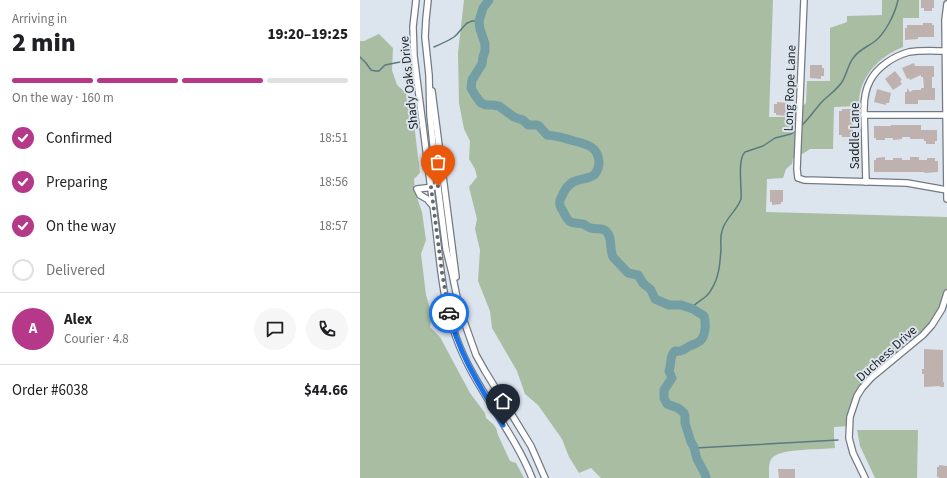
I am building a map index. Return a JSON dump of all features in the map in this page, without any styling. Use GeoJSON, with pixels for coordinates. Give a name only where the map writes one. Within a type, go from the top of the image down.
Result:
{"type":"FeatureCollection","features":[{"type":"Feature","properties":{"kind":"street","name":"Shady Oaks Drive"},"geometry":{"type":"LineString","coordinates":[[416,0],[413,46],[446,300],[452,325],[471,372],[515,444],[532,478]]}},
{"type":"Feature","properties":{"kind":"street","name":"Shady Oaks Drive"},"geometry":{"type":"LineString","coordinates":[[428,0],[425,37],[429,75],[430,115],[446,249],[458,307],[476,354],[531,446],[545,478]]}},
{"type":"Feature","properties":{"kind":"street","name":"Long Rope Lane"},"geometry":{"type":"LineString","coordinates":[[804,0],[798,178],[804,180],[866,182]]}},
{"type":"Feature","properties":{"kind":"street"},"geometry":{"type":"LineString","coordinates":[[947,4],[947,200]]}},
{"type":"Feature","properties":{"kind":"street","name":"Saddle Lane"},"geometry":{"type":"LineString","coordinates":[[866,182],[864,115],[865,97],[868,85],[874,75],[896,57],[908,53],[921,51],[946,51]]}},
{"type":"Feature","properties":{"kind":"street","name":"Shady Oaks Drive"},"geometry":{"type":"LineString","coordinates":[[429,75],[432,88],[456,280],[464,323]]}},
{"type":"Feature","properties":{"kind":"street"},"geometry":{"type":"LineString","coordinates":[[864,115],[946,115]]}},
{"type":"Feature","properties":{"kind":"street"},"geometry":{"type":"LineString","coordinates":[[866,182],[907,183],[947,190]]}},
{"type":"Feature","properties":{"kind":"street"},"geometry":{"type":"LineString","coordinates":[[434,207],[429,200],[420,195],[417,189],[438,186]]}},
{"type":"Feature","properties":{"kind":"street","name":"Duchess Drive"},"geometry":{"type":"LineString","coordinates":[[865,478],[853,453],[849,438],[850,417],[857,396],[871,378],[923,335],[932,325],[942,309],[947,293]]}},
{"type":"Feature","properties":{"kind":"green space"},"geometry":{"type":"Polygon","coordinates":[[[464,0],[773,0],[769,117],[790,117],[806,103],[807,81],[830,81],[830,28],[847,22],[847,16],[882,15],[882,0],[919,0],[919,18],[903,18],[903,47],[885,56],[871,70],[862,86],[859,106],[834,107],[833,149],[810,149],[793,158],[792,164],[786,169],[783,178],[767,179],[766,212],[947,217],[947,293],[935,321],[860,391],[849,426],[834,427],[835,448],[793,451],[778,454],[770,461],[769,478],[601,478],[591,468],[579,473],[569,457],[562,439],[538,405],[525,394],[517,371],[492,328],[490,311],[478,281],[480,250],[475,229],[477,219],[469,187],[477,177],[475,169],[469,159],[470,141],[464,129],[459,103],[458,53],[464,0]]]}},
{"type":"Feature","properties":{"kind":"green space"},"geometry":{"type":"Polygon","coordinates":[[[379,34],[393,48],[392,70],[397,85],[406,93],[409,105],[412,107],[420,173],[414,179],[415,192],[422,212],[426,240],[421,254],[426,295],[432,315],[430,327],[440,337],[470,393],[485,413],[486,418],[496,428],[510,461],[516,463],[524,478],[360,478],[360,41],[364,41],[379,34]]]}},
{"type":"Feature","properties":{"kind":"green space"},"geometry":{"type":"Polygon","coordinates":[[[857,430],[918,430],[917,478],[875,478],[860,446],[857,430]]]}},
{"type":"Feature","properties":{"kind":"building"},"geometry":{"type":"Polygon","coordinates":[[[921,0],[934,0],[934,8],[932,8],[932,11],[924,11],[924,8],[921,8],[921,0]]]}},
{"type":"Feature","properties":{"kind":"building"},"geometry":{"type":"Polygon","coordinates":[[[923,23],[932,23],[932,25],[934,25],[934,37],[918,37],[918,39],[905,40],[905,28],[907,28],[907,25],[923,25],[923,23]]]}},
{"type":"Feature","properties":{"kind":"building"},"geometry":{"type":"Polygon","coordinates":[[[914,63],[915,66],[934,66],[932,88],[935,88],[935,100],[918,100],[918,104],[905,104],[905,92],[907,92],[907,88],[910,92],[924,88],[923,77],[921,77],[921,75],[910,80],[909,78],[907,79],[902,68],[914,63]]]}},
{"type":"Feature","properties":{"kind":"building"},"geometry":{"type":"Polygon","coordinates":[[[810,65],[822,65],[822,68],[824,68],[824,76],[821,76],[821,79],[810,78],[810,65]]]}},
{"type":"Feature","properties":{"kind":"building"},"geometry":{"type":"Polygon","coordinates":[[[895,71],[902,80],[900,81],[902,84],[893,90],[885,79],[895,71]]]}},
{"type":"Feature","properties":{"kind":"building"},"geometry":{"type":"Polygon","coordinates":[[[877,89],[891,93],[889,103],[886,103],[886,105],[874,102],[877,89]]]}},
{"type":"Feature","properties":{"kind":"building"},"geometry":{"type":"Polygon","coordinates":[[[777,102],[788,103],[788,116],[776,115],[776,113],[774,113],[774,104],[777,104],[777,102]]]}},
{"type":"Feature","properties":{"kind":"building"},"geometry":{"type":"Polygon","coordinates":[[[842,109],[853,109],[853,137],[842,137],[842,135],[839,135],[839,111],[842,111],[842,109]]]}},
{"type":"Feature","properties":{"kind":"building"},"geometry":{"type":"Polygon","coordinates":[[[921,125],[921,130],[937,130],[937,141],[935,141],[935,144],[926,144],[924,139],[910,139],[910,137],[902,137],[902,139],[893,140],[893,138],[876,140],[876,138],[874,138],[874,126],[921,125]]]}},
{"type":"Feature","properties":{"kind":"building"},"geometry":{"type":"Polygon","coordinates":[[[885,157],[885,160],[902,158],[902,160],[910,160],[910,157],[919,157],[919,160],[935,158],[935,161],[938,161],[938,172],[874,172],[874,160],[876,160],[876,158],[885,157]]]}},
{"type":"Feature","properties":{"kind":"building"},"geometry":{"type":"Polygon","coordinates":[[[770,190],[783,190],[783,202],[781,202],[781,204],[772,205],[772,202],[770,202],[770,190]]]}},
{"type":"Feature","properties":{"kind":"building"},"geometry":{"type":"Polygon","coordinates":[[[924,349],[943,350],[944,387],[924,387],[924,374],[922,374],[922,369],[924,369],[924,349]]]}},
{"type":"Feature","properties":{"kind":"building"},"geometry":{"type":"Polygon","coordinates":[[[939,465],[947,466],[947,478],[937,477],[937,467],[939,467],[939,465]]]}},
{"type":"Feature","properties":{"kind":"building"},"geometry":{"type":"Polygon","coordinates":[[[778,469],[795,469],[795,478],[779,478],[778,469]]]}},
{"type":"Feature","properties":{"kind":"waterway"},"geometry":{"type":"LineString","coordinates":[[489,0],[483,8],[479,21],[485,44],[485,51],[482,64],[472,80],[471,88],[475,95],[481,103],[499,106],[514,117],[523,120],[528,125],[539,126],[547,135],[583,143],[594,149],[599,162],[596,173],[593,176],[571,183],[560,199],[560,206],[566,217],[571,222],[606,231],[610,240],[613,257],[628,273],[638,275],[643,283],[651,290],[655,299],[669,305],[681,305],[693,309],[704,316],[705,329],[702,339],[682,350],[675,351],[672,355],[669,371],[672,378],[664,390],[664,398],[667,404],[678,408],[684,413],[685,423],[691,442],[706,478]]}},
{"type":"Feature","properties":{"kind":"waterway"},"geometry":{"type":"LineString","coordinates":[[800,127],[823,101],[840,85],[850,63],[856,55],[874,42],[886,29],[895,11],[898,0]]}},
{"type":"Feature","properties":{"kind":"waterway"},"geometry":{"type":"LineString","coordinates":[[434,47],[454,37],[467,23],[479,21]]}},
{"type":"Feature","properties":{"kind":"waterway"},"geometry":{"type":"LineString","coordinates":[[360,57],[371,70],[375,71],[379,71],[385,65],[400,62],[406,59]]}},
{"type":"Feature","properties":{"kind":"waterway"},"geometry":{"type":"LineString","coordinates":[[691,309],[709,293],[716,281],[720,265],[722,231],[741,199],[740,167],[745,152],[763,146],[775,138],[791,134],[797,130]]}},
{"type":"Feature","properties":{"kind":"waterway"},"geometry":{"type":"LineString","coordinates":[[695,448],[838,440]]}},
{"type":"Feature","properties":{"kind":"way so far"},"geometry":{"type":"LineString","coordinates":[[438,186],[431,187],[442,273],[449,313]]}},
{"type":"Feature","properties":{"kind":"route"},"geometry":{"type":"LineString","coordinates":[[449,313],[456,337],[471,372],[503,425]]}}]}
